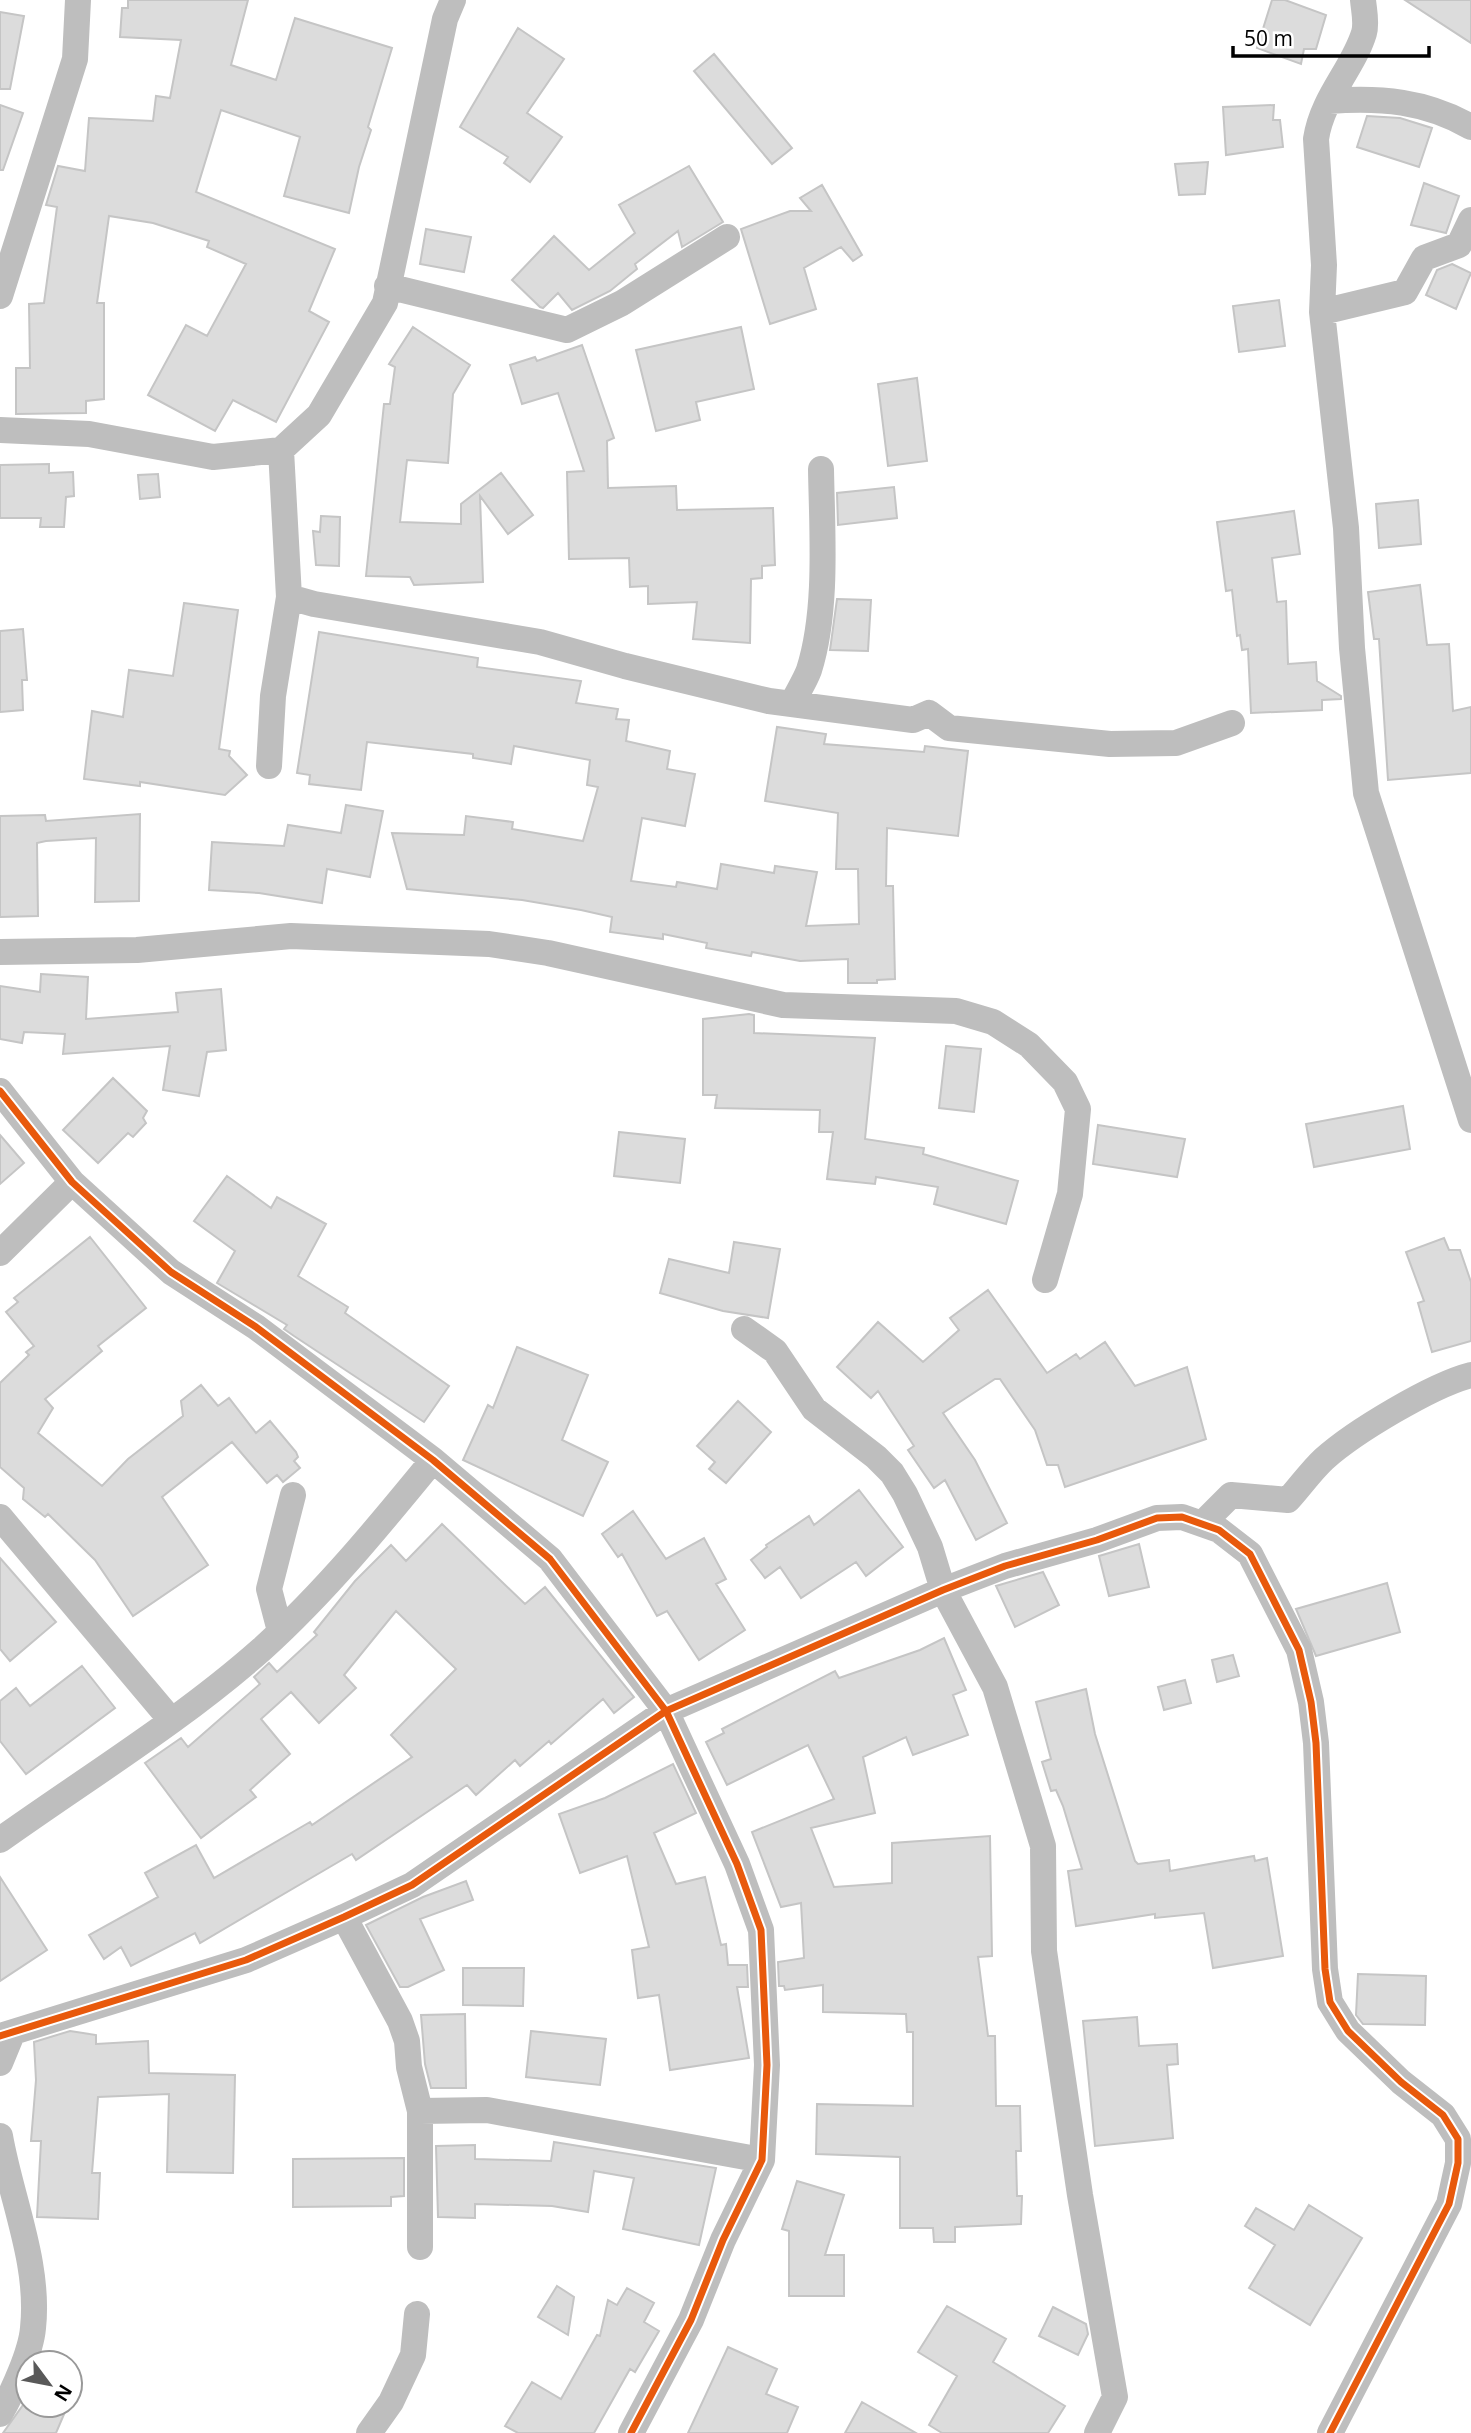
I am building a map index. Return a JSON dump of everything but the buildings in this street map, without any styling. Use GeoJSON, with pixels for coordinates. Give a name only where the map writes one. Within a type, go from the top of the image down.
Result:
{"type":"FeatureCollection","features":[{"type":"Feature","properties":{"kind":"street"},"geometry":{"type":"LineString","coordinates":[[0,296],[75,59],[78,0]]}},
{"type":"Feature","properties":{"kind":"street"},"geometry":{"type":"LineString","coordinates":[[0,430],[89,434],[212,457],[281,450],[319,415],[386,303],[387,286],[445,19],[453,0]]}},
{"type":"Feature","properties":{"kind":"street"},"geometry":{"type":"LineString","coordinates":[[1363,0],[1364,32],[1329,101],[1316,139],[1324,265],[1322,312],[1346,528],[1352,648],[1366,793],[1471,1120]]}},
{"type":"Feature","properties":{"kind":"street"},"geometry":{"type":"LineString","coordinates":[[1329,101],[1392,100],[1444,111],[1471,127]]}},
{"type":"Feature","properties":{"kind":"street"},"geometry":{"type":"LineString","coordinates":[[1322,312],[1405,292],[1424,258],[1459,245],[1471,220]]}},
{"type":"Feature","properties":{"kind":"street"},"geometry":{"type":"LineString","coordinates":[[387,286],[567,330],[622,303],[727,237]]}},
{"type":"Feature","properties":{"kind":"street"},"geometry":{"type":"LineString","coordinates":[[269,766],[273,696],[289,597],[281,450]]}},
{"type":"Feature","properties":{"kind":"street"},"geometry":{"type":"LineString","coordinates":[[792,704],[808,672],[818,632],[821,469]]}},
{"type":"Feature","properties":{"kind":"street"},"geometry":{"type":"LineString","coordinates":[[289,597],[314,604],[540,642],[625,666],[792,704],[913,720],[929,713],[949,728],[1110,744],[1176,743],[1232,723]]}},
{"type":"Feature","properties":{"kind":"street"},"geometry":{"type":"LineString","coordinates":[[0,953],[137,950],[291,936],[464,942],[548,953],[783,1004],[956,1011],[993,1022],[1029,1045],[1065,1082],[1078,1109],[1070,1194],[1045,1280]]}},
{"type":"Feature","properties":{"kind":"street"},"geometry":{"type":"LineString","coordinates":[[0,1091],[72,1182],[171,1272],[256,1327],[433,1460],[550,1559],[666,1711],[737,1864],[761,1930],[767,2065],[762,2160],[723,2240],[691,2320],[631,2433]]}},
{"type":"Feature","properties":{"kind":"street"},"geometry":{"type":"LineString","coordinates":[[0,1253],[72,1182]]}},
{"type":"Feature","properties":{"kind":"street"},"geometry":{"type":"LineString","coordinates":[[744,1329],[775,1351],[814,1409],[876,1457],[892,1473],[930,1547],[943,1590],[995,1687],[1044,1846],[1044,1951],[1080,2194],[1115,2397],[1097,2433]]}},
{"type":"Feature","properties":{"kind":"street"},"geometry":{"type":"LineString","coordinates":[[1202,1524],[1231,1495],[1288,1500],[1325,1459],[1374,1425],[1455,1379],[1471,1375]]}},
{"type":"Feature","properties":{"kind":"street"},"geometry":{"type":"LineString","coordinates":[[0,1840],[171,1720],[261,1650],[360,1550],[433,1460]]}},
{"type":"Feature","properties":{"kind":"street"},"geometry":{"type":"LineString","coordinates":[[280,1631],[269,1589],[293,1495]]}},
{"type":"Feature","properties":{"kind":"street"},"geometry":{"type":"LineString","coordinates":[[0,1517],[171,1720]]}},
{"type":"Feature","properties":{"kind":"street"},"geometry":{"type":"LineString","coordinates":[[0,2063],[6,2035],[246,1960],[412,1885],[666,1711],[943,1590],[1005,1566],[1097,1540],[1157,1518],[1182,1517],[1219,1530],[1250,1553],[1299,1650],[1311,1702],[1316,1743],[1325,1969],[1330,2001],[1348,2031],[1401,2082],[1443,2115],[1458,2139],[1458,2163],[1449,2204],[1330,2433]]}},
{"type":"Feature","properties":{"kind":"street"},"geometry":{"type":"LineString","coordinates":[[344,1917],[400,2021],[407,2041],[410,2067],[421,2111],[420,2247]]}},
{"type":"Feature","properties":{"kind":"street"},"geometry":{"type":"LineString","coordinates":[[421,2111],[487,2110],[762,2160]]}},
{"type":"Feature","properties":{"kind":"street"},"geometry":{"type":"LineString","coordinates":[[0,2136],[29,2255],[33,2329],[9,2399],[0,2414]]}},
{"type":"Feature","properties":{"kind":"street"},"geometry":{"type":"LineString","coordinates":[[369,2433],[391,2402],[413,2355],[416,2314]]}},
{"type":"Feature","properties":{"kind":"cycle path"},"geometry":{"type":"LineString","coordinates":[[0,1091],[72,1182],[171,1272],[256,1327],[433,1460],[550,1559],[666,1711],[737,1864],[761,1930],[767,2065],[762,2160],[723,2240],[691,2320],[631,2433]]}},
{"type":"Feature","properties":{"kind":"cycle path"},"geometry":{"type":"LineString","coordinates":[[0,2036],[246,1960],[412,1885],[666,1711],[943,1590],[1005,1566],[1097,1540],[1157,1518],[1182,1517],[1219,1530],[1250,1554],[1299,1650],[1311,1702],[1316,1743],[1325,1969],[1330,2002],[1348,2031],[1401,2082],[1443,2115],[1458,2139],[1458,2163],[1449,2204],[1330,2433]]}}]}
